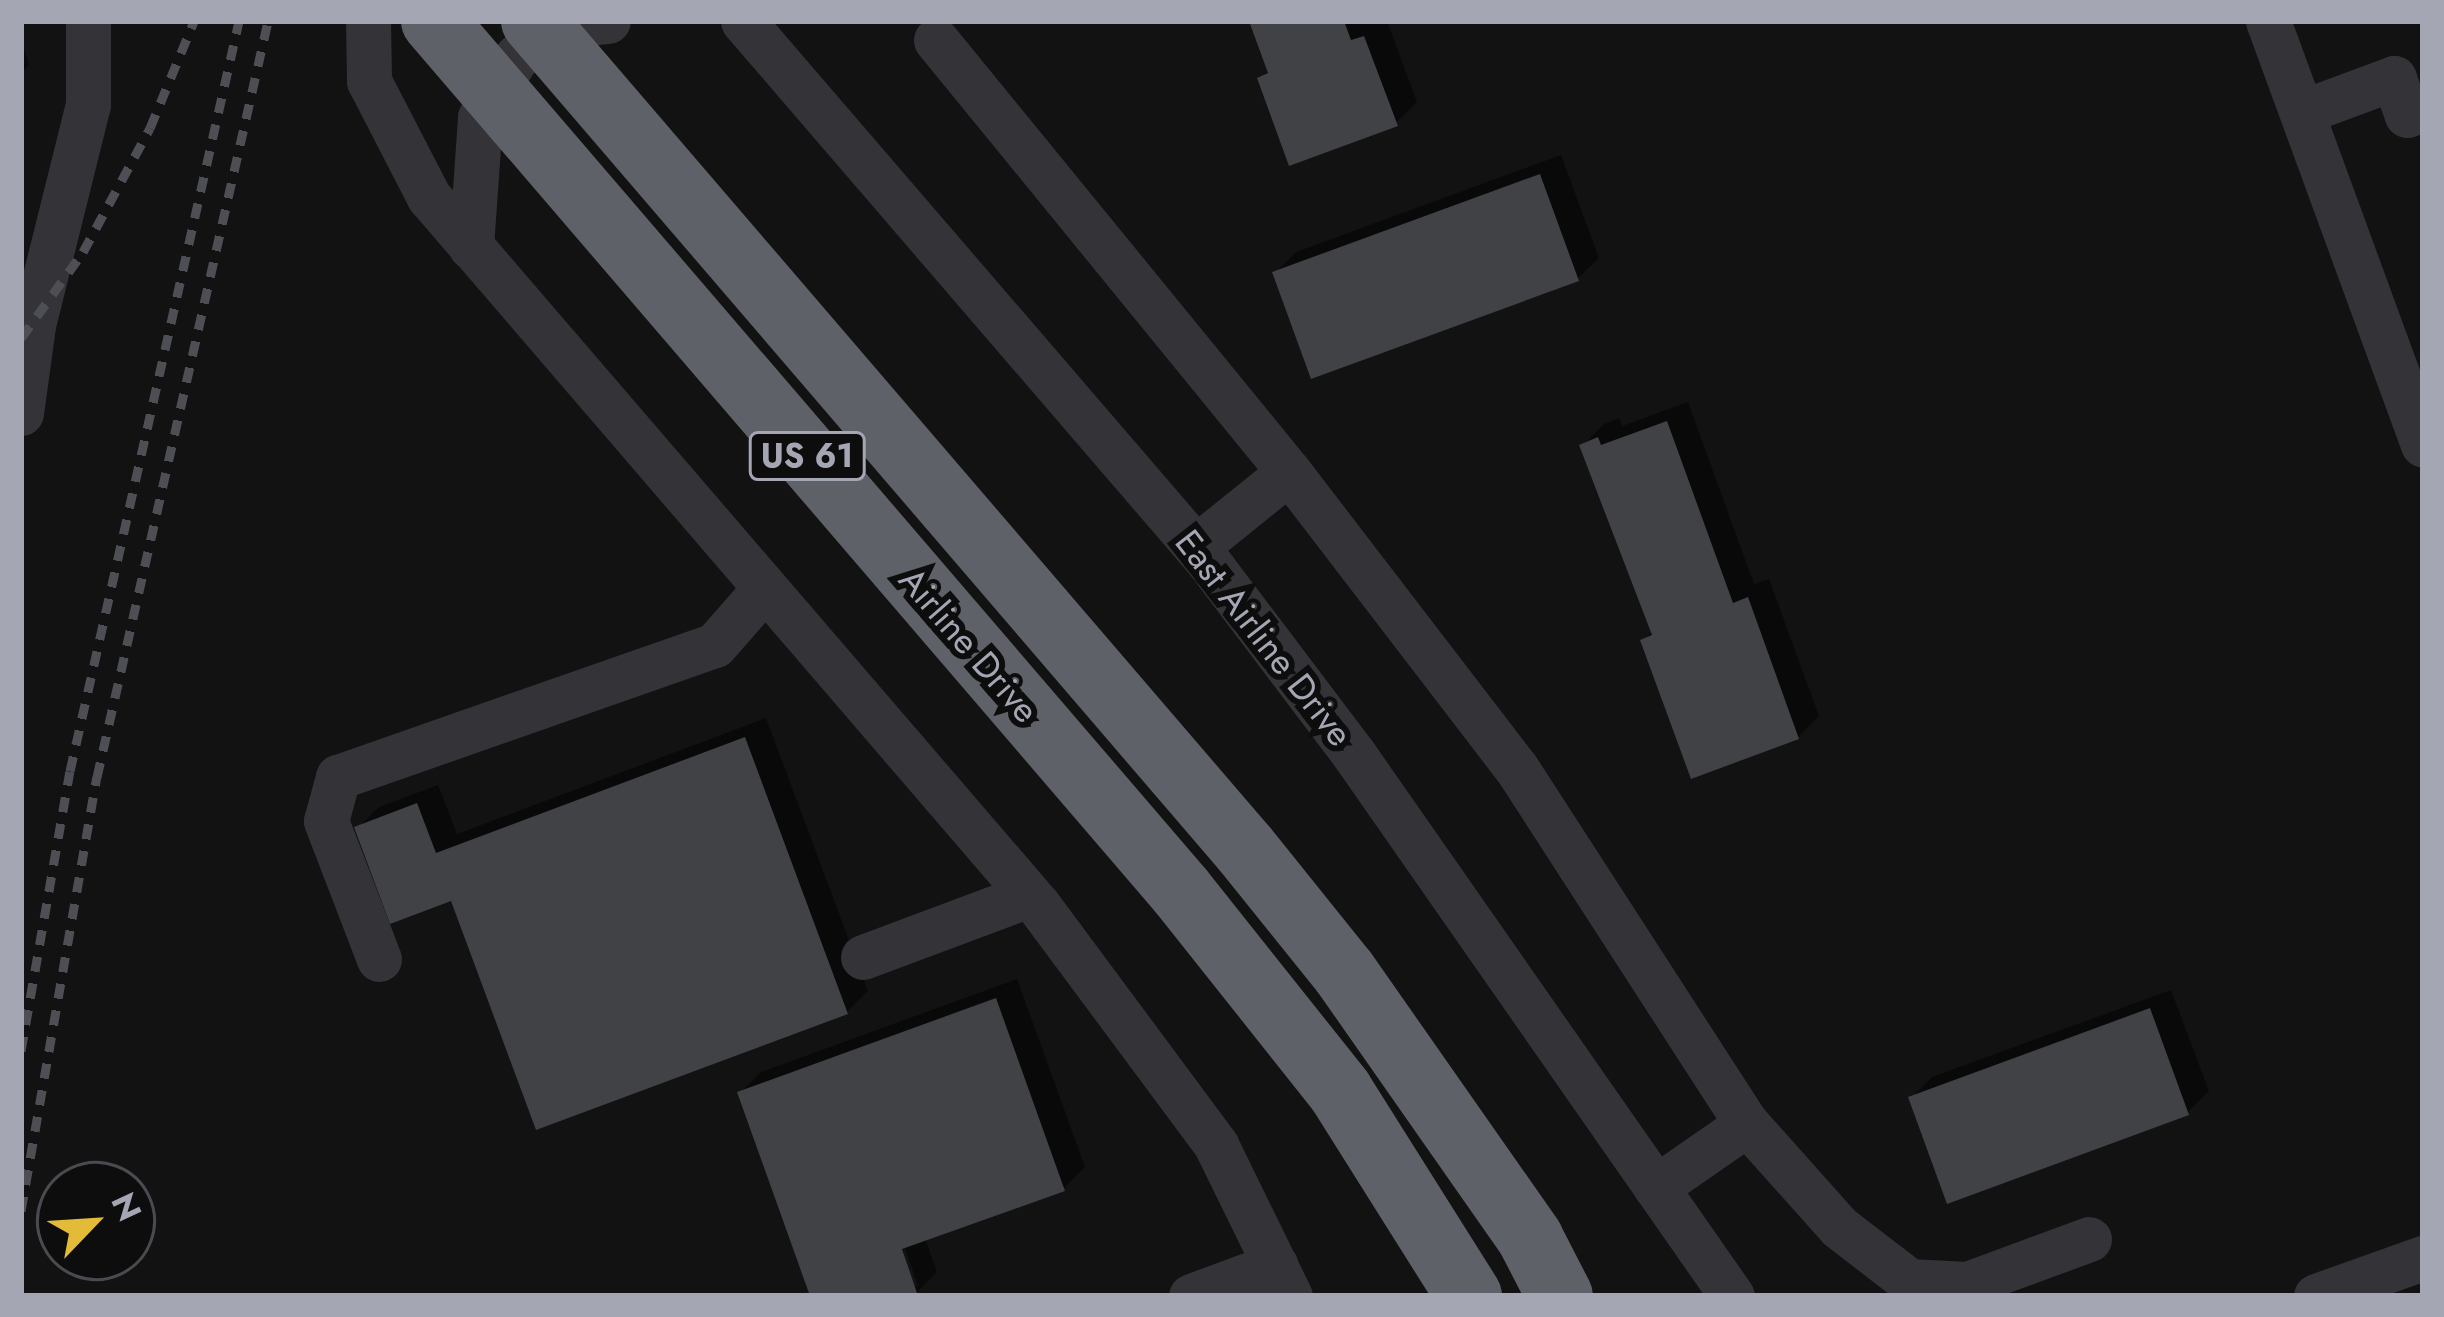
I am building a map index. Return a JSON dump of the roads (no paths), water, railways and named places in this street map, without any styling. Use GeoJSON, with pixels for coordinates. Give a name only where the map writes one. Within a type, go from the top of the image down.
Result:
{"type":"FeatureCollection","features":[{"type":"Feature","properties":{"kind":"highway","name":"Airline Drive"},"geometry":{"type":"LineString","coordinates":[[434,21],[1181,891],[1340,1091],[1469,1296]]}},
{"type":"Feature","properties":{"kind":"highway","name":"US 61"},"geometry":{"type":"LineString","coordinates":[[534,21],[1245,849],[1371,1010],[1530,1238],[1560,1296]]}},
{"type":"Feature","properties":{"kind":"street"},"geometry":{"type":"LineString","coordinates":[[21,413],[33,325],[88,105],[88,21]]}},
{"type":"Feature","properties":{"kind":"street"},"geometry":{"type":"LineString","coordinates":[[368,21],[369,81],[429,197],[1029,895],[1216,1144],[1282,1281],[1190,1296]]}},
{"type":"Feature","properties":{"kind":"street"},"geometry":{"type":"LineString","coordinates":[[472,247],[479,117],[517,56],[578,24],[608,21]]}},
{"type":"Feature","properties":{"kind":"street","name":"East Airline Drive"},"geometry":{"type":"LineString","coordinates":[[743,21],[1196,547],[1353,753],[1731,1295]]}},
{"type":"Feature","properties":{"kind":"street"},"geometry":{"type":"LineString","coordinates":[[2268,21],[2423,444]]}},
{"type":"Feature","properties":{"kind":"street"},"geometry":{"type":"LineString","coordinates":[[936,40],[1288,472],[1516,769],[1747,1124],[1839,1227],[1910,1281],[1967,1284],[2089,1239]]}},
{"type":"Feature","properties":{"kind":"street"},"geometry":{"type":"LineString","coordinates":[[2302,112],[2394,77],[2407,115],[2423,109]]}},
{"type":"Feature","properties":{"kind":"street"},"geometry":{"type":"LineString","coordinates":[[1196,547],[1288,472]]}},
{"type":"Feature","properties":{"kind":"street"},"geometry":{"type":"LineString","coordinates":[[379,959],[326,821],[338,777],[715,645],[764,589]]}},
{"type":"Feature","properties":{"kind":"street"},"geometry":{"type":"LineString","coordinates":[[863,957],[1029,895]]}},
{"type":"Feature","properties":{"kind":"street"},"geometry":{"type":"LineString","coordinates":[[1656,1187],[1747,1124]]}},
{"type":"Feature","properties":{"kind":"street"},"geometry":{"type":"LineString","coordinates":[[2316,1296],[2423,1258]]}},
{"type":"Feature","properties":{"kind":"railway"},"geometry":{"type":"LineString","coordinates":[[21,338],[83,252],[150,128],[194,21]]}},
{"type":"Feature","properties":{"kind":"railway"},"geometry":{"type":"LineString","coordinates":[[21,1051],[70,771],[239,21]]}},
{"type":"Feature","properties":{"kind":"railway"},"geometry":{"type":"LineString","coordinates":[[21,1211],[97,777],[268,21]]}}]}
